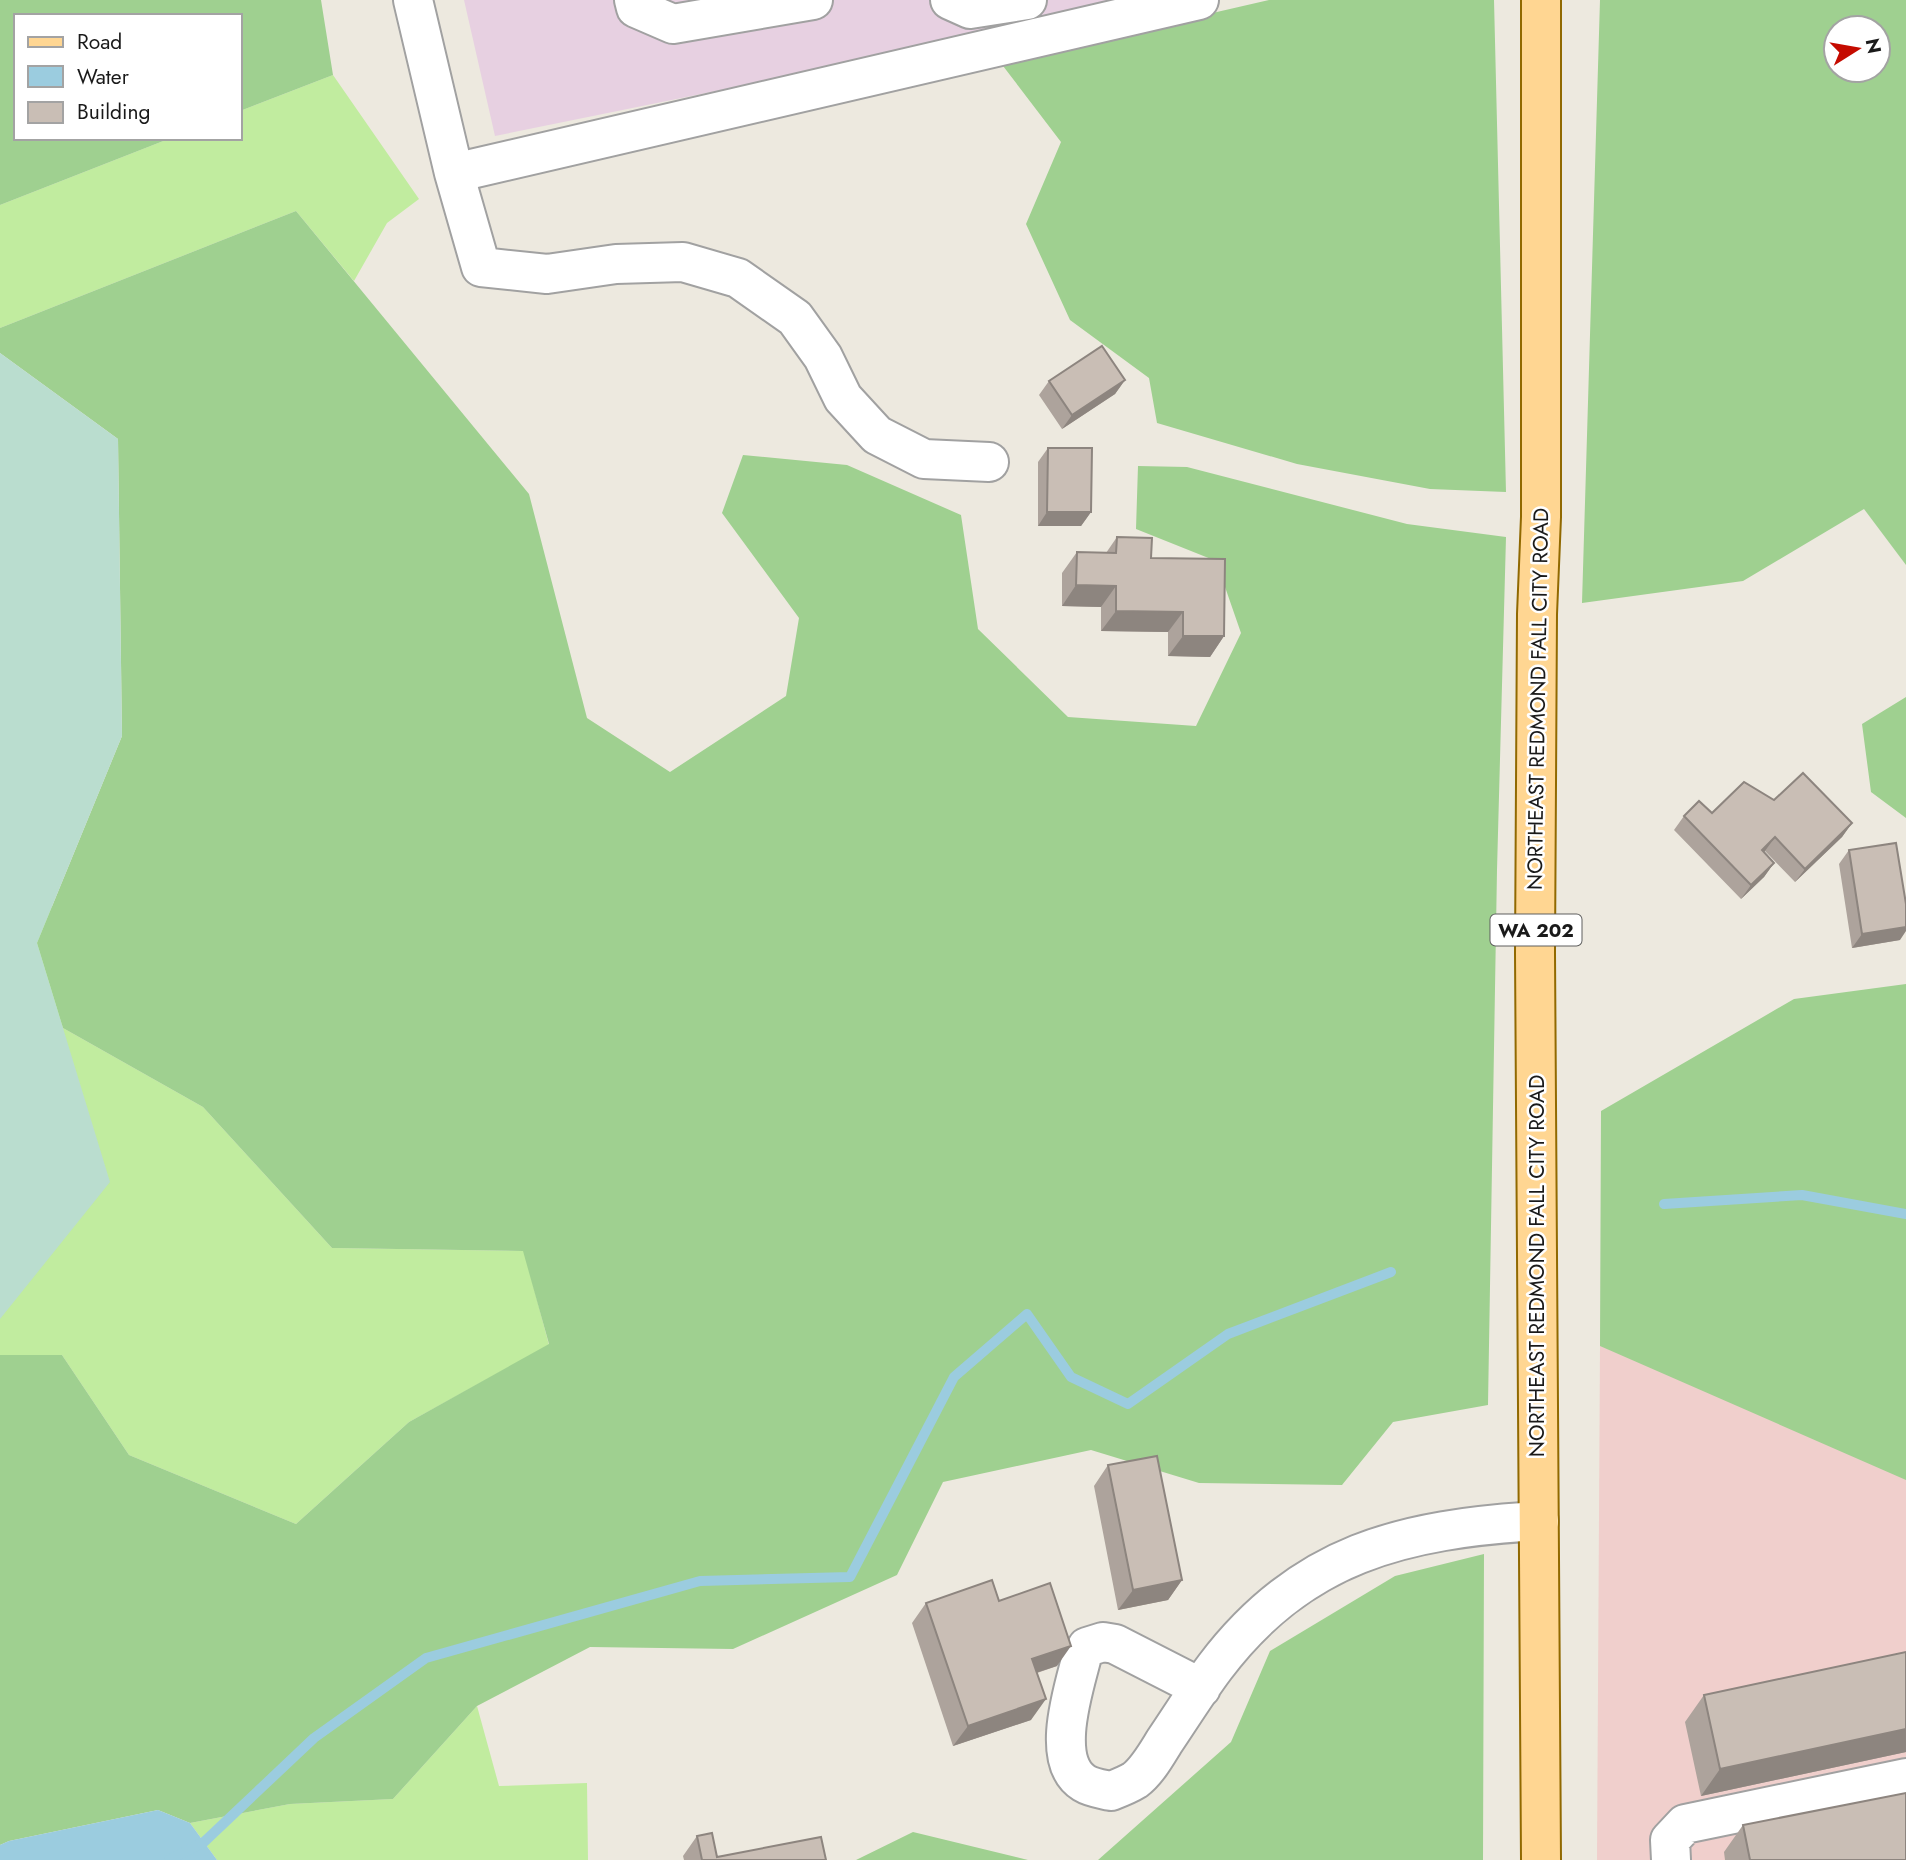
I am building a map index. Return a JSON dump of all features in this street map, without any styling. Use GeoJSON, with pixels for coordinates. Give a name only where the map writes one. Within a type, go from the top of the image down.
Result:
{"type":"FeatureCollection","features":[{"type":"Feature","properties":{"kind":"main road","name":"NORTHEAST REDMOND FALL CITY ROAD"},"geometry":{"type":"LineString","coordinates":[[1541,0],[1541,517],[1537,614],[1535,939],[1541,1860]]}},
{"type":"Feature","properties":{"kind":"lane"},"geometry":{"type":"LineString","coordinates":[[413,0],[454,173],[481,267],[547,274],[616,264],[683,262],[738,278],[795,318],[822,357],[843,398],[877,435],[924,458],[989,462]]}},
{"type":"Feature","properties":{"kind":"lane"},"geometry":{"type":"LineString","coordinates":[[634,0],[636,8],[673,24],[813,0]]}},
{"type":"Feature","properties":{"kind":"lane"},"geometry":{"type":"LineString","coordinates":[[950,0],[970,9],[1027,0]]}},
{"type":"Feature","properties":{"kind":"lane"},"geometry":{"type":"LineString","coordinates":[[454,173],[1199,0]]}},
{"type":"Feature","properties":{"kind":"lane"},"geometry":{"type":"LineString","coordinates":[[1201,1688],[1214,1667],[1255,1620],[1288,1591],[1365,1550],[1437,1530],[1539,1521]]}},
{"type":"Feature","properties":{"kind":"lane"},"geometry":{"type":"LineString","coordinates":[[1671,1860],[1670,1840],[1685,1824],[1906,1778]]}},
{"type":"Feature","properties":{"kind":"shaded area"},"geometry":{"type":"Polygon","coordinates":[[[464,0],[1162,0],[495,136],[464,0]]]}},
{"type":"Feature","properties":{"kind":"shaded area"},"geometry":{"type":"Polygon","coordinates":[[[1906,1286],[1906,1860],[1597,1860],[1600,1346],[1906,1286]]]}},
{"type":"Feature","properties":{"kind":"green space"},"geometry":{"type":"Polygon","coordinates":[[[0,0],[321,0],[333,75],[242,110],[242,14],[14,14],[14,140],[166,140],[0,205],[0,0]]]}},
{"type":"Feature","properties":{"kind":"green space"},"geometry":{"type":"Polygon","coordinates":[[[1269,0],[1494,0],[1506,492],[1430,489],[1297,464],[1157,423],[1149,378],[1070,320],[1026,224],[1061,142],[1000,62],[1269,0]]]}},
{"type":"Feature","properties":{"kind":"green space"},"geometry":{"type":"Polygon","coordinates":[[[1600,0],[1906,0],[1906,565],[1864,509],[1743,581],[1582,603],[1600,0]]]}},
{"type":"Feature","properties":{"kind":"green space"},"geometry":{"type":"Polygon","coordinates":[[[333,75],[419,199],[387,223],[354,281],[296,211],[0,328],[0,205],[166,140],[242,140],[242,110],[333,75]]]}},
{"type":"Feature","properties":{"kind":"green space"},"geometry":{"type":"Polygon","coordinates":[[[296,211],[529,494],[587,718],[670,772],[786,696],[799,618],[722,513],[743,455],[847,465],[961,515],[978,629],[1068,717],[1196,726],[1241,633],[1216,561],[1136,529],[1138,466],[1187,467],[1407,524],[1506,537],[1488,1405],[1393,1422],[1342,1485],[1199,1483],[1091,1450],[943,1482],[897,1575],[733,1649],[590,1647],[477,1706],[393,1799],[290,1804],[190,1823],[158,1810],[0,1845],[0,1355],[62,1355],[129,1455],[296,1524],[409,1422],[549,1344],[523,1251],[332,1248],[203,1107],[63,1028],[37,943],[122,736],[118,439],[0,353],[0,328],[296,211]]]}},
{"type":"Feature","properties":{"kind":"green space"},"geometry":{"type":"Polygon","coordinates":[[[0,353],[63,1028],[203,1107],[332,1248],[524,1251],[549,1345],[409,1422],[296,1524],[129,1455],[62,1355],[0,1355],[0,353]]]}},
{"type":"Feature","properties":{"kind":"green space"},"geometry":{"type":"Polygon","coordinates":[[[0,353],[118,439],[122,736],[37,943],[110,1182],[0,1319],[0,353]]]}},
{"type":"Feature","properties":{"kind":"green space"},"geometry":{"type":"Polygon","coordinates":[[[1906,697],[1906,818],[1871,792],[1862,724],[1906,697]]]}},
{"type":"Feature","properties":{"kind":"green space"},"geometry":{"type":"Polygon","coordinates":[[[1906,984],[1906,1480],[1600,1346],[1601,1111],[1794,999],[1906,984]]]}},
{"type":"Feature","properties":{"kind":"green space"},"geometry":{"type":"Polygon","coordinates":[[[1484,1554],[1483,1860],[1098,1860],[1231,1742],[1270,1651],[1395,1576],[1484,1554]]]}},
{"type":"Feature","properties":{"kind":"green space"},"geometry":{"type":"Polygon","coordinates":[[[477,1706],[499,1786],[587,1783],[588,1860],[217,1860],[190,1823],[290,1804],[393,1799],[477,1706]]]}},
{"type":"Feature","properties":{"kind":"green space"},"geometry":{"type":"Polygon","coordinates":[[[913,1832],[1028,1860],[856,1860],[913,1832]]]}},
{"type":"Feature","properties":{"kind":"water"},"geometry":{"type":"Polygon","coordinates":[[[158,1810],[190,1823],[217,1860],[0,1860],[0,1845],[9,1841],[158,1810]]]}},
{"type":"Feature","properties":{"kind":"building"},"geometry":{"type":"Polygon","coordinates":[[[1102,346],[1125,380],[1072,415],[1049,381],[1102,346]]]}},
{"type":"Feature","properties":{"kind":"building"},"geometry":{"type":"Polygon","coordinates":[[[1048,448],[1092,448],[1091,512],[1047,512],[1048,448]]]}},
{"type":"Feature","properties":{"kind":"building"},"geometry":{"type":"Polygon","coordinates":[[[1117,537],[1152,538],[1151,558],[1225,559],[1224,636],[1183,636],[1183,612],[1116,611],[1116,586],[1076,585],[1077,552],[1116,553],[1117,537]]]}},
{"type":"Feature","properties":{"kind":"building"},"geometry":{"type":"Polygon","coordinates":[[[1803,773],[1852,823],[1805,869],[1775,837],[1762,850],[1774,863],[1751,885],[1684,816],[1699,801],[1712,813],[1744,782],[1774,800],[1803,773]]]}},
{"type":"Feature","properties":{"kind":"building"},"geometry":{"type":"Polygon","coordinates":[[[1896,843],[1906,904],[1906,927],[1862,934],[1849,850],[1896,843]]]}},
{"type":"Feature","properties":{"kind":"building"},"geometry":{"type":"Polygon","coordinates":[[[1157,1456],[1182,1580],[1133,1590],[1108,1465],[1157,1456]]]}},
{"type":"Feature","properties":{"kind":"building"},"geometry":{"type":"Polygon","coordinates":[[[992,1580],[999,1601],[1050,1583],[1071,1646],[1032,1659],[1046,1699],[968,1726],[926,1603],[992,1580]]]}},
{"type":"Feature","properties":{"kind":"building"},"geometry":{"type":"Polygon","coordinates":[[[1906,1652],[1906,1729],[1720,1769],[1704,1695],[1906,1652]]]}},
{"type":"Feature","properties":{"kind":"building"},"geometry":{"type":"Polygon","coordinates":[[[1906,1793],[1906,1860],[1750,1860],[1743,1825],[1906,1793]]]}},
{"type":"Feature","properties":{"kind":"building"},"geometry":{"type":"Polygon","coordinates":[[[712,1833],[717,1857],[821,1837],[826,1860],[702,1860],[697,1836],[712,1833]]]}},
{"type":"Feature","properties":{"kind":"waterway"},"geometry":{"type":"LineString","coordinates":[[1664,1204],[1802,1195],[1906,1214]]}},
{"type":"Feature","properties":{"kind":"waterway"},"geometry":{"type":"LineString","coordinates":[[169,1860],[204,1842],[314,1738],[426,1658],[700,1581],[850,1577],[954,1377],[1027,1314],[1071,1377],[1128,1404],[1228,1334],[1391,1272]]}}]}
